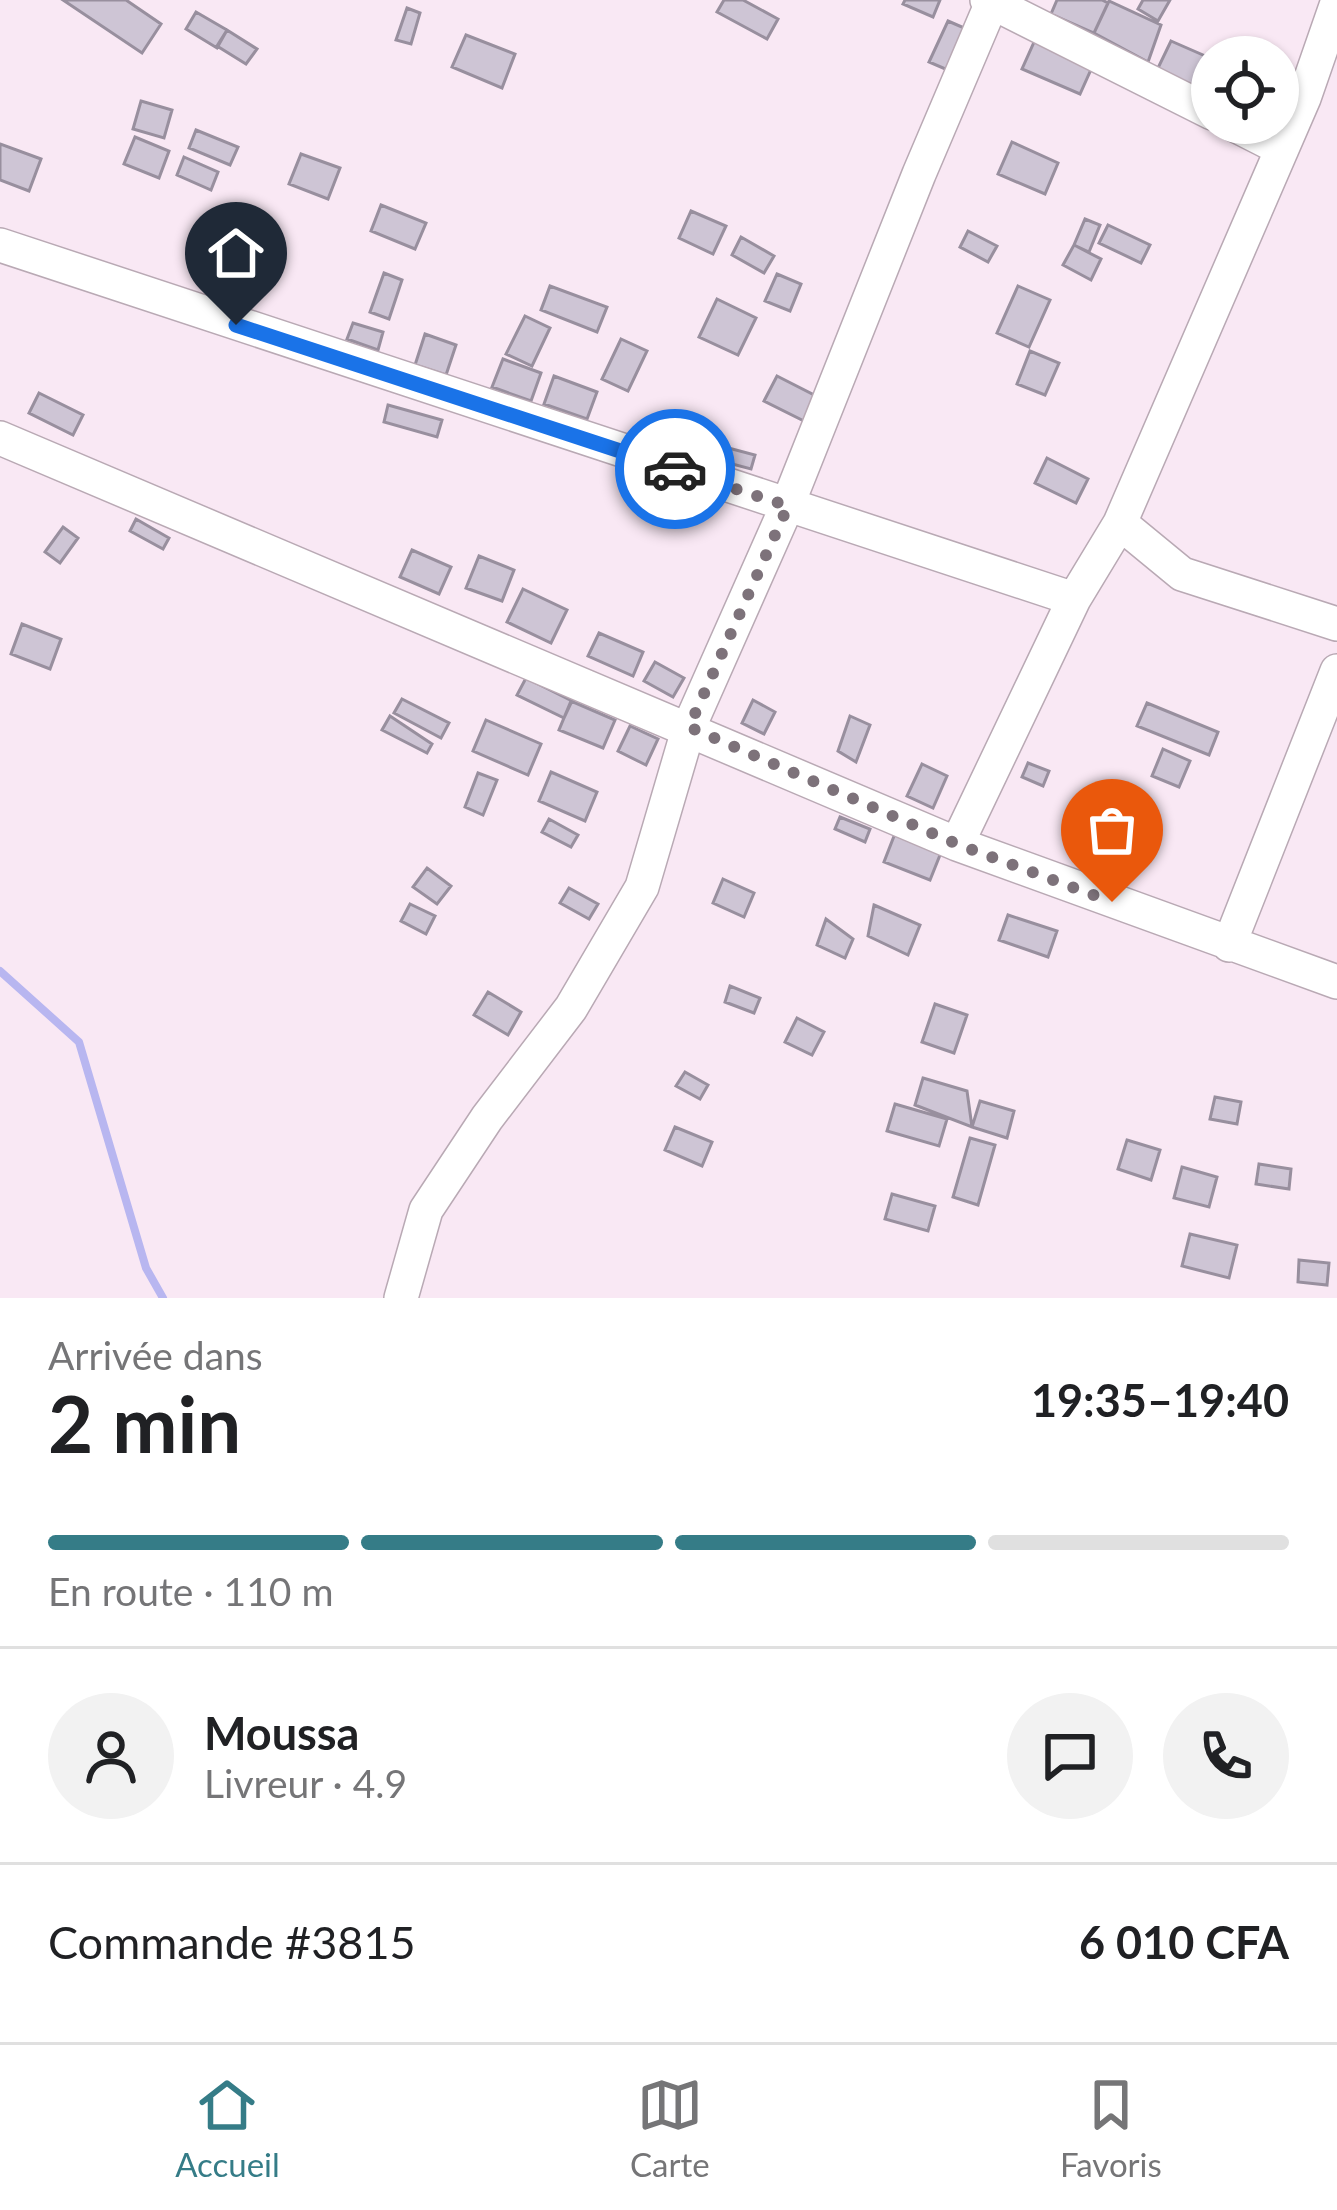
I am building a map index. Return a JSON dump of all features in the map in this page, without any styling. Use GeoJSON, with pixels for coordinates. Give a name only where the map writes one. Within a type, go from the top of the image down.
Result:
{"type":"FeatureCollection","features":[{"type":"Feature","properties":{"kind":"street"},"geometry":{"type":"LineString","coordinates":[[401,1298],[426,1210],[487,1118],[571,1008],[642,887],[689,727],[788,506],[991,1],[1191,102]]}},
{"type":"Feature","properties":{"kind":"street"},"geometry":{"type":"LineString","coordinates":[[957,844],[1074,599],[1120,523],[1282,148],[1337,3]]}},
{"type":"Feature","properties":{"kind":"street"},"geometry":{"type":"LineString","coordinates":[[1274,144],[1282,148]]}},
{"type":"Feature","properties":{"kind":"street"},"geometry":{"type":"LineString","coordinates":[[0,245],[1074,599]]}},
{"type":"Feature","properties":{"kind":"street"},"geometry":{"type":"LineString","coordinates":[[0,438],[957,844],[1337,982]]}},
{"type":"Feature","properties":{"kind":"street"},"geometry":{"type":"LineString","coordinates":[[1120,523],[1182,574],[1337,624]]}},
{"type":"Feature","properties":{"kind":"street"},"geometry":{"type":"LineString","coordinates":[[1229,945],[1337,671]]}},
{"type":"Feature","properties":{"kind":"building"},"geometry":{"type":"Polygon","coordinates":[[[63,0],[126,0],[161,24],[142,53],[63,0]]]}},
{"type":"Feature","properties":{"kind":"building"},"geometry":{"type":"Polygon","coordinates":[[[724,0],[743,0],[778,19],[767,39],[717,12],[724,0]]]}},
{"type":"Feature","properties":{"kind":"building"},"geometry":{"type":"Polygon","coordinates":[[[905,0],[940,0],[933,17],[903,4],[905,0]]]}},
{"type":"Feature","properties":{"kind":"building"},"geometry":{"type":"Polygon","coordinates":[[[1057,0],[1108,3],[1094,33],[1051,14],[1057,0]]]}},
{"type":"Feature","properties":{"kind":"building"},"geometry":{"type":"Polygon","coordinates":[[[1143,0],[1170,0],[1158,21],[1138,9],[1143,0]]]}},
{"type":"Feature","properties":{"kind":"building"},"geometry":{"type":"Polygon","coordinates":[[[1109,1],[1161,25],[1148,62],[1094,33],[1109,1]]]}},
{"type":"Feature","properties":{"kind":"building"},"geometry":{"type":"Polygon","coordinates":[[[407,8],[420,13],[411,44],[396,40],[407,8]]]}},
{"type":"Feature","properties":{"kind":"building"},"geometry":{"type":"Polygon","coordinates":[[[196,12],[227,30],[217,48],[186,29],[196,12]]]}},
{"type":"Feature","properties":{"kind":"building"},"geometry":{"type":"Polygon","coordinates":[[[948,21],[969,30],[950,71],[929,62],[948,21]]]}},
{"type":"Feature","properties":{"kind":"building"},"geometry":{"type":"Polygon","coordinates":[[[227,30],[257,49],[246,64],[217,46],[227,30]]]}},
{"type":"Feature","properties":{"kind":"building"},"geometry":{"type":"Polygon","coordinates":[[[466,35],[515,54],[502,88],[452,67],[466,35]]]}},
{"type":"Feature","properties":{"kind":"building"},"geometry":{"type":"Polygon","coordinates":[[[1035,40],[1093,65],[1080,94],[1022,69],[1035,40]]]}},
{"type":"Feature","properties":{"kind":"building"},"geometry":{"type":"Polygon","coordinates":[[[1171,41],[1191,50],[1191,87],[1157,70],[1171,41]]]}},
{"type":"Feature","properties":{"kind":"building"},"geometry":{"type":"Polygon","coordinates":[[[141,101],[172,110],[164,138],[133,129],[141,101]]]}},
{"type":"Feature","properties":{"kind":"building"},"geometry":{"type":"Polygon","coordinates":[[[196,130],[238,147],[230,165],[189,148],[196,130]]]}},
{"type":"Feature","properties":{"kind":"building"},"geometry":{"type":"Polygon","coordinates":[[[135,137],[169,151],[159,178],[124,164],[135,137]]]}},
{"type":"Feature","properties":{"kind":"building"},"geometry":{"type":"Polygon","coordinates":[[[1012,142],[1058,163],[1045,194],[998,174],[1012,142]]]}},
{"type":"Feature","properties":{"kind":"building"},"geometry":{"type":"Polygon","coordinates":[[[0,144],[41,159],[29,191],[0,180],[0,144]]]}},
{"type":"Feature","properties":{"kind":"building"},"geometry":{"type":"Polygon","coordinates":[[[301,154],[340,168],[328,199],[289,184],[301,154]]]}},
{"type":"Feature","properties":{"kind":"building"},"geometry":{"type":"Polygon","coordinates":[[[184,157],[218,172],[211,190],[177,175],[184,157]]]}},
{"type":"Feature","properties":{"kind":"building"},"geometry":{"type":"Polygon","coordinates":[[[381,205],[426,223],[415,249],[371,231],[381,205]]]}},
{"type":"Feature","properties":{"kind":"building"},"geometry":{"type":"Polygon","coordinates":[[[691,211],[726,226],[713,254],[679,238],[691,211]]]}},
{"type":"Feature","properties":{"kind":"building"},"geometry":{"type":"Polygon","coordinates":[[[1085,219],[1100,225],[1089,252],[1074,245],[1085,219]]]}},
{"type":"Feature","properties":{"kind":"building"},"geometry":{"type":"Polygon","coordinates":[[[1108,225],[1150,245],[1141,263],[1099,243],[1108,225]]]}},
{"type":"Feature","properties":{"kind":"building"},"geometry":{"type":"Polygon","coordinates":[[[968,231],[997,246],[988,262],[960,247],[968,231]]]}},
{"type":"Feature","properties":{"kind":"building"},"geometry":{"type":"Polygon","coordinates":[[[741,237],[774,256],[764,273],[732,255],[741,237]]]}},
{"type":"Feature","properties":{"kind":"building"},"geometry":{"type":"Polygon","coordinates":[[[1074,245],[1101,259],[1091,280],[1063,265],[1074,245]]]}},
{"type":"Feature","properties":{"kind":"building"},"geometry":{"type":"Polygon","coordinates":[[[384,273],[402,280],[389,319],[370,312],[384,273]]]}},
{"type":"Feature","properties":{"kind":"building"},"geometry":{"type":"Polygon","coordinates":[[[777,274],[801,284],[790,311],[765,301],[777,274]]]}},
{"type":"Feature","properties":{"kind":"building"},"geometry":{"type":"Polygon","coordinates":[[[550,286],[607,307],[597,332],[541,310],[550,286]]]}},
{"type":"Feature","properties":{"kind":"building"},"geometry":{"type":"Polygon","coordinates":[[[1018,286],[1050,300],[1029,347],[997,333],[1018,286]]]}},
{"type":"Feature","properties":{"kind":"building"},"geometry":{"type":"Polygon","coordinates":[[[717,299],[756,318],[738,355],[699,337],[717,299]]]}},
{"type":"Feature","properties":{"kind":"building"},"geometry":{"type":"Polygon","coordinates":[[[525,316],[550,328],[532,366],[506,354],[525,316]]]}},
{"type":"Feature","properties":{"kind":"building"},"geometry":{"type":"Polygon","coordinates":[[[353,323],[383,332],[378,350],[347,339],[353,323]]]}},
{"type":"Feature","properties":{"kind":"building"},"geometry":{"type":"Polygon","coordinates":[[[425,334],[456,345],[446,375],[415,365],[425,334]]]}},
{"type":"Feature","properties":{"kind":"building"},"geometry":{"type":"Polygon","coordinates":[[[621,339],[647,351],[628,391],[602,379],[621,339]]]}},
{"type":"Feature","properties":{"kind":"building"},"geometry":{"type":"Polygon","coordinates":[[[1030,351],[1059,363],[1045,395],[1017,384],[1030,351]]]}},
{"type":"Feature","properties":{"kind":"building"},"geometry":{"type":"Polygon","coordinates":[[[503,359],[541,373],[531,401],[492,387],[503,359]]]}},
{"type":"Feature","properties":{"kind":"building"},"geometry":{"type":"Polygon","coordinates":[[[554,376],[597,392],[587,419],[544,404],[554,376]]]}},
{"type":"Feature","properties":{"kind":"building"},"geometry":{"type":"Polygon","coordinates":[[[777,376],[818,397],[806,422],[764,401],[777,376]]]}},
{"type":"Feature","properties":{"kind":"building"},"geometry":{"type":"Polygon","coordinates":[[[39,393],[83,415],[73,435],[29,413],[39,393]]]}},
{"type":"Feature","properties":{"kind":"building"},"geometry":{"type":"Polygon","coordinates":[[[388,405],[442,420],[437,437],[384,422],[388,405]]]}},
{"type":"Feature","properties":{"kind":"building"},"geometry":{"type":"Polygon","coordinates":[[[721,446],[755,455],[751,469],[717,460],[721,446]]]}},
{"type":"Feature","properties":{"kind":"building"},"geometry":{"type":"Polygon","coordinates":[[[1047,458],[1088,479],[1076,503],[1035,483],[1047,458]]]}},
{"type":"Feature","properties":{"kind":"building"},"geometry":{"type":"Polygon","coordinates":[[[136,519],[169,538],[163,549],[130,531],[136,519]]]}},
{"type":"Feature","properties":{"kind":"building"},"geometry":{"type":"Polygon","coordinates":[[[63,527],[78,538],[60,563],[45,552],[63,527]]]}},
{"type":"Feature","properties":{"kind":"building"},"geometry":{"type":"Polygon","coordinates":[[[412,550],[451,567],[439,594],[400,577],[412,550]]]}},
{"type":"Feature","properties":{"kind":"building"},"geometry":{"type":"Polygon","coordinates":[[[479,556],[514,570],[502,601],[466,588],[479,556]]]}},
{"type":"Feature","properties":{"kind":"building"},"geometry":{"type":"Polygon","coordinates":[[[523,589],[567,610],[551,643],[507,622],[523,589]]]}},
{"type":"Feature","properties":{"kind":"building"},"geometry":{"type":"Polygon","coordinates":[[[22,624],[61,639],[50,669],[11,654],[22,624]]]}},
{"type":"Feature","properties":{"kind":"building"},"geometry":{"type":"Polygon","coordinates":[[[599,633],[643,652],[633,676],[588,656],[599,633]]]}},
{"type":"Feature","properties":{"kind":"building"},"geometry":{"type":"Polygon","coordinates":[[[655,662],[684,678],[673,697],[644,681],[655,662]]]}},
{"type":"Feature","properties":{"kind":"building"},"geometry":{"type":"Polygon","coordinates":[[[526,678],[572,701],[564,718],[517,695],[526,678]]]}},
{"type":"Feature","properties":{"kind":"building"},"geometry":{"type":"Polygon","coordinates":[[[402,699],[449,723],[441,738],[394,713],[402,699]]]}},
{"type":"Feature","properties":{"kind":"building"},"geometry":{"type":"Polygon","coordinates":[[[753,700],[775,712],[764,734],[742,723],[753,700]]]}},
{"type":"Feature","properties":{"kind":"building"},"geometry":{"type":"Polygon","coordinates":[[[571,701],[615,720],[603,748],[559,730],[571,701]]]}},
{"type":"Feature","properties":{"kind":"building"},"geometry":{"type":"Polygon","coordinates":[[[1147,703],[1218,732],[1209,755],[1137,726],[1147,703]]]}},
{"type":"Feature","properties":{"kind":"building"},"geometry":{"type":"Polygon","coordinates":[[[390,716],[432,744],[427,753],[382,730],[390,716]]]}},
{"type":"Feature","properties":{"kind":"building"},"geometry":{"type":"Polygon","coordinates":[[[850,716],[870,725],[856,762],[838,751],[850,716]]]}},
{"type":"Feature","properties":{"kind":"building"},"geometry":{"type":"Polygon","coordinates":[[[486,720],[541,744],[528,775],[473,751],[486,720]]]}},
{"type":"Feature","properties":{"kind":"building"},"geometry":{"type":"Polygon","coordinates":[[[630,726],[658,739],[646,765],[618,751],[630,726]]]}},
{"type":"Feature","properties":{"kind":"building"},"geometry":{"type":"Polygon","coordinates":[[[1163,749],[1190,761],[1179,787],[1152,776],[1163,749]]]}},
{"type":"Feature","properties":{"kind":"building"},"geometry":{"type":"Polygon","coordinates":[[[1028,763],[1049,771],[1043,786],[1022,777],[1028,763]]]}},
{"type":"Feature","properties":{"kind":"building"},"geometry":{"type":"Polygon","coordinates":[[[922,764],[947,776],[933,808],[907,796],[922,764]]]}},
{"type":"Feature","properties":{"kind":"building"},"geometry":{"type":"Polygon","coordinates":[[[551,772],[597,792],[585,821],[539,801],[551,772]]]}},
{"type":"Feature","properties":{"kind":"building"},"geometry":{"type":"Polygon","coordinates":[[[478,773],[497,780],[483,815],[465,807],[478,773]]]}},
{"type":"Feature","properties":{"kind":"building"},"geometry":{"type":"Polygon","coordinates":[[[840,817],[870,829],[865,842],[835,829],[840,817]]]}},
{"type":"Feature","properties":{"kind":"building"},"geometry":{"type":"Polygon","coordinates":[[[549,819],[578,835],[571,847],[542,832],[549,819]]]}},
{"type":"Feature","properties":{"kind":"building"},"geometry":{"type":"Polygon","coordinates":[[[896,831],[942,850],[930,880],[884,862],[896,831]]]}},
{"type":"Feature","properties":{"kind":"building"},"geometry":{"type":"Polygon","coordinates":[[[427,868],[451,886],[437,904],[413,887],[427,868]]]}},
{"type":"Feature","properties":{"kind":"building"},"geometry":{"type":"Polygon","coordinates":[[[723,879],[754,893],[744,917],[713,903],[723,879]]]}},
{"type":"Feature","properties":{"kind":"building"},"geometry":{"type":"Polygon","coordinates":[[[569,888],[598,904],[589,919],[560,903],[569,888]]]}},
{"type":"Feature","properties":{"kind":"building"},"geometry":{"type":"Polygon","coordinates":[[[410,904],[435,916],[426,934],[401,921],[410,904]]]}},
{"type":"Feature","properties":{"kind":"building"},"geometry":{"type":"Polygon","coordinates":[[[874,905],[920,925],[908,955],[868,936],[874,905]]]}},
{"type":"Feature","properties":{"kind":"building"},"geometry":{"type":"Polygon","coordinates":[[[1008,915],[1057,931],[1048,957],[999,940],[1008,915]]]}},
{"type":"Feature","properties":{"kind":"building"},"geometry":{"type":"Polygon","coordinates":[[[826,919],[853,939],[845,958],[817,945],[826,919]]]}},
{"type":"Feature","properties":{"kind":"building"},"geometry":{"type":"Polygon","coordinates":[[[730,986],[760,998],[754,1013],[725,1002],[730,986]]]}},
{"type":"Feature","properties":{"kind":"building"},"geometry":{"type":"Polygon","coordinates":[[[488,992],[521,1012],[508,1035],[474,1015],[488,992]]]}},
{"type":"Feature","properties":{"kind":"building"},"geometry":{"type":"Polygon","coordinates":[[[935,1004],[967,1015],[954,1053],[922,1042],[935,1004]]]}},
{"type":"Feature","properties":{"kind":"building"},"geometry":{"type":"Polygon","coordinates":[[[797,1018],[824,1032],[812,1055],[785,1042],[797,1018]]]}},
{"type":"Feature","properties":{"kind":"building"},"geometry":{"type":"Polygon","coordinates":[[[685,1072],[708,1085],[700,1099],[676,1086],[685,1072]]]}},
{"type":"Feature","properties":{"kind":"building"},"geometry":{"type":"Polygon","coordinates":[[[923,1078],[967,1091],[972,1127],[915,1105],[923,1078]]]}},
{"type":"Feature","properties":{"kind":"building"},"geometry":{"type":"Polygon","coordinates":[[[1215,1097],[1241,1102],[1237,1124],[1210,1119],[1215,1097]]]}},
{"type":"Feature","properties":{"kind":"building"},"geometry":{"type":"Polygon","coordinates":[[[980,1101],[1014,1111],[1007,1138],[972,1127],[980,1101]]]}},
{"type":"Feature","properties":{"kind":"building"},"geometry":{"type":"Polygon","coordinates":[[[895,1104],[947,1119],[939,1146],[887,1131],[895,1104]]]}},
{"type":"Feature","properties":{"kind":"building"},"geometry":{"type":"Polygon","coordinates":[[[675,1127],[712,1142],[702,1166],[665,1150],[675,1127]]]}},
{"type":"Feature","properties":{"kind":"building"},"geometry":{"type":"Polygon","coordinates":[[[970,1138],[995,1145],[978,1205],[953,1197],[970,1138]]]}},
{"type":"Feature","properties":{"kind":"building"},"geometry":{"type":"Polygon","coordinates":[[[1127,1140],[1160,1150],[1151,1180],[1118,1169],[1127,1140]]]}},
{"type":"Feature","properties":{"kind":"building"},"geometry":{"type":"Polygon","coordinates":[[[1259,1164],[1291,1169],[1289,1189],[1256,1184],[1259,1164]]]}},
{"type":"Feature","properties":{"kind":"building"},"geometry":{"type":"Polygon","coordinates":[[[1182,1167],[1217,1177],[1209,1207],[1174,1198],[1182,1167]]]}},
{"type":"Feature","properties":{"kind":"building"},"geometry":{"type":"Polygon","coordinates":[[[892,1194],[935,1206],[928,1231],[885,1219],[892,1194]]]}},
{"type":"Feature","properties":{"kind":"building"},"geometry":{"type":"Polygon","coordinates":[[[1190,1234],[1237,1245],[1229,1278],[1182,1266],[1190,1234]]]}},
{"type":"Feature","properties":{"kind":"building"},"geometry":{"type":"Polygon","coordinates":[[[1299,1260],[1329,1263],[1327,1285],[1298,1282],[1299,1260]]]}},
{"type":"Feature","properties":{"kind":"waterway"},"geometry":{"type":"LineString","coordinates":[[0,971],[79,1042],[146,1268],[163,1298]]}},
{"type":"Feature","properties":{"kind":"way so far"},"geometry":{"type":"LineString","coordinates":[[675,469],[788,506],[689,727],[957,844],[1112,902]]}},
{"type":"Feature","properties":{"kind":"route"},"geometry":{"type":"LineString","coordinates":[[236,325],[675,469]]}}]}
